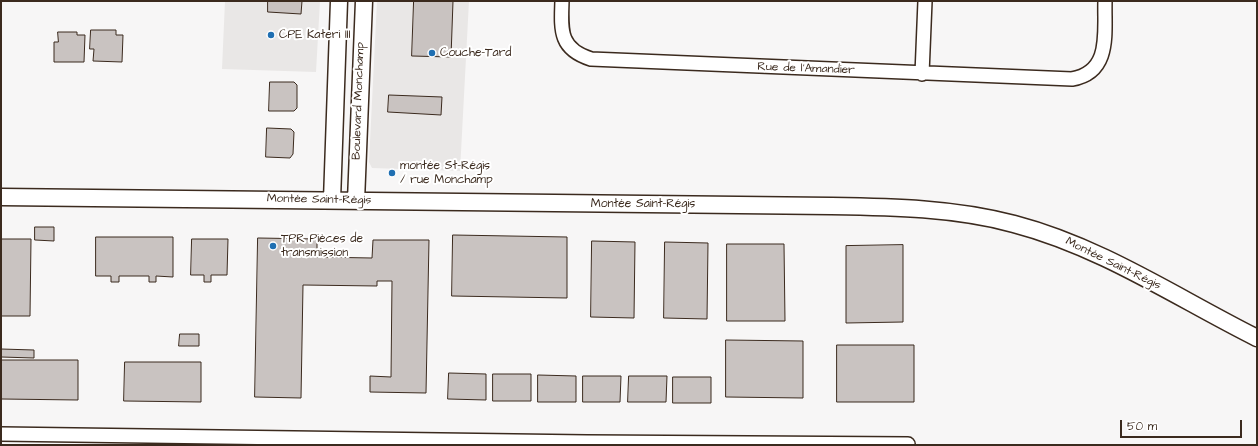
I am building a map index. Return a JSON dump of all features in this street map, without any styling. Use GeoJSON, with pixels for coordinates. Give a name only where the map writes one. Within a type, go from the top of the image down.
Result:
{"type":"FeatureCollection","features":[{"type":"Feature","properties":{"kind":"street","name":"Boulevard Monchamp"},"geometry":{"type":"LineString","coordinates":[[332,200],[339,1]]}},
{"type":"Feature","properties":{"kind":"street","name":"Boulevard Monchamp"},"geometry":{"type":"LineString","coordinates":[[356,201],[364,1]]}},
{"type":"Feature","properties":{"kind":"street","name":"Rue de l'Amandier"},"geometry":{"type":"LineString","coordinates":[[562,1],[562,24],[567,45],[572,51],[591,59],[922,74],[1072,79],[1081,78],[1093,71],[1102,54],[1105,1]]}},
{"type":"Feature","properties":{"kind":"street"},"geometry":{"type":"LineString","coordinates":[[922,74],[924,1]]}},
{"type":"Feature","properties":{"kind":"street","name":"Montée Saint-Régis"},"geometry":{"type":"LineString","coordinates":[[1,197],[831,206],[916,209],[975,215],[1033,229],[1078,245],[1122,266],[1257,338]]}},
{"type":"Feature","properties":{"kind":"street"},"geometry":{"type":"LineString","coordinates":[[1,434],[154,441],[908,444]]}},
{"type":"Feature","properties":{"kind":"shaded area","name":"CPE Kateri III"},"geometry":{"type":"Polygon","coordinates":[[[225,1],[320,1],[316,72],[222,69],[225,1]]]}},
{"type":"Feature","properties":{"kind":"shaded area"},"geometry":{"type":"Polygon","coordinates":[[[377,1],[469,1],[460,171],[372,168],[369,162],[377,1]]]}},
{"type":"Feature","properties":{"kind":"building"},"geometry":{"type":"Polygon","coordinates":[[[268,1],[302,1],[301,14],[268,12],[268,1]]]}},
{"type":"Feature","properties":{"kind":"building"},"geometry":{"type":"Polygon","coordinates":[[[414,1],[453,1],[451,57],[412,56],[414,1]]]}},
{"type":"Feature","properties":{"kind":"building"},"geometry":{"type":"Polygon","coordinates":[[[91,30],[116,30],[116,35],[123,35],[122,62],[93,61],[94,49],[90,49],[91,30]]]}},
{"type":"Feature","properties":{"kind":"building"},"geometry":{"type":"Polygon","coordinates":[[[58,32],[77,32],[77,35],[85,35],[84,62],[54,62],[54,42],[58,42],[58,32]]]}},
{"type":"Feature","properties":{"kind":"building"},"geometry":{"type":"Polygon","coordinates":[[[270,82],[294,82],[297,85],[297,108],[294,111],[269,111],[270,82]]]}},
{"type":"Feature","properties":{"kind":"building"},"geometry":{"type":"Polygon","coordinates":[[[389,95],[442,97],[441,115],[388,112],[389,95]]]}},
{"type":"Feature","properties":{"kind":"building"},"geometry":{"type":"Polygon","coordinates":[[[267,128],[291,129],[294,132],[293,154],[290,158],[266,157],[267,128]]]}},
{"type":"Feature","properties":{"kind":"building"},"geometry":{"type":"Polygon","coordinates":[[[35,227],[54,227],[54,241],[35,240],[35,227]]]}},
{"type":"Feature","properties":{"kind":"building"},"geometry":{"type":"Polygon","coordinates":[[[453,235],[567,237],[567,298],[452,296],[453,235]]]}},
{"type":"Feature","properties":{"kind":"building"},"geometry":{"type":"Polygon","coordinates":[[[96,237],[173,237],[173,277],[156,276],[156,282],[149,282],[149,276],[119,276],[119,282],[111,282],[111,276],[96,276],[96,237]]]}},
{"type":"Feature","properties":{"kind":"building"},"geometry":{"type":"Polygon","coordinates":[[[258,238],[317,239],[317,257],[372,258],[373,240],[429,240],[426,393],[370,392],[370,376],[391,377],[392,281],[377,281],[377,286],[303,285],[301,398],[255,397],[258,238]]]}},
{"type":"Feature","properties":{"kind":"building"},"geometry":{"type":"Polygon","coordinates":[[[1,239],[31,239],[30,316],[1,316],[1,239]]]}},
{"type":"Feature","properties":{"kind":"building"},"geometry":{"type":"Polygon","coordinates":[[[192,239],[228,239],[227,275],[211,275],[211,282],[204,282],[204,275],[191,275],[192,239]]]}},
{"type":"Feature","properties":{"kind":"building"},"geometry":{"type":"Polygon","coordinates":[[[592,241],[635,242],[634,318],[591,317],[592,241]]]}},
{"type":"Feature","properties":{"kind":"building"},"geometry":{"type":"Polygon","coordinates":[[[665,242],[708,243],[707,319],[664,318],[665,242]]]}},
{"type":"Feature","properties":{"kind":"building"},"geometry":{"type":"Polygon","coordinates":[[[727,244],[784,244],[785,321],[727,321],[727,244]]]}},
{"type":"Feature","properties":{"kind":"building"},"geometry":{"type":"Polygon","coordinates":[[[903,245],[903,322],[846,323],[846,246],[903,245]]]}},
{"type":"Feature","properties":{"kind":"building"},"geometry":{"type":"Polygon","coordinates":[[[180,334],[199,334],[199,346],[179,346],[180,334]]]}},
{"type":"Feature","properties":{"kind":"building"},"geometry":{"type":"Polygon","coordinates":[[[726,340],[803,341],[803,398],[726,397],[726,340]]]}},
{"type":"Feature","properties":{"kind":"building"},"geometry":{"type":"Polygon","coordinates":[[[837,345],[914,345],[914,402],[837,402],[837,345]]]}},
{"type":"Feature","properties":{"kind":"building"},"geometry":{"type":"Polygon","coordinates":[[[1,349],[34,350],[34,358],[1,357],[1,349]]]}},
{"type":"Feature","properties":{"kind":"building"},"geometry":{"type":"Polygon","coordinates":[[[1,360],[78,360],[78,400],[1,399],[1,360]]]}},
{"type":"Feature","properties":{"kind":"building"},"geometry":{"type":"Polygon","coordinates":[[[125,362],[201,362],[201,402],[124,401],[125,362]]]}},
{"type":"Feature","properties":{"kind":"building"},"geometry":{"type":"Polygon","coordinates":[[[449,373],[486,374],[486,400],[448,399],[449,373]]]}},
{"type":"Feature","properties":{"kind":"building"},"geometry":{"type":"Polygon","coordinates":[[[493,374],[531,374],[531,401],[493,401],[493,374]]]}},
{"type":"Feature","properties":{"kind":"building"},"geometry":{"type":"Polygon","coordinates":[[[538,375],[576,376],[576,402],[538,402],[538,375]]]}},
{"type":"Feature","properties":{"kind":"building"},"geometry":{"type":"Polygon","coordinates":[[[583,376],[621,376],[620,402],[583,402],[583,376]]]}},
{"type":"Feature","properties":{"kind":"building"},"geometry":{"type":"Polygon","coordinates":[[[629,376],[667,376],[666,402],[628,402],[629,376]]]}},
{"type":"Feature","properties":{"kind":"building"},"geometry":{"type":"Polygon","coordinates":[[[673,377],[711,377],[711,403],[673,403],[673,377]]]}},
{"type":"Feature","properties":{"kind":"place","name":"CPE Kateri III"},"geometry":{"type":"Point","coordinates":[271,35]}},
{"type":"Feature","properties":{"kind":"place","name":"Couche-Tard"},"geometry":{"type":"Point","coordinates":[432,53]}},
{"type":"Feature","properties":{"kind":"place","name":"montée St-Régis / rue Monchamp"},"geometry":{"type":"Point","coordinates":[392,173]}},
{"type":"Feature","properties":{"kind":"place","name":"TPR Pièces de transmission"},"geometry":{"type":"Point","coordinates":[273,246]}}]}
